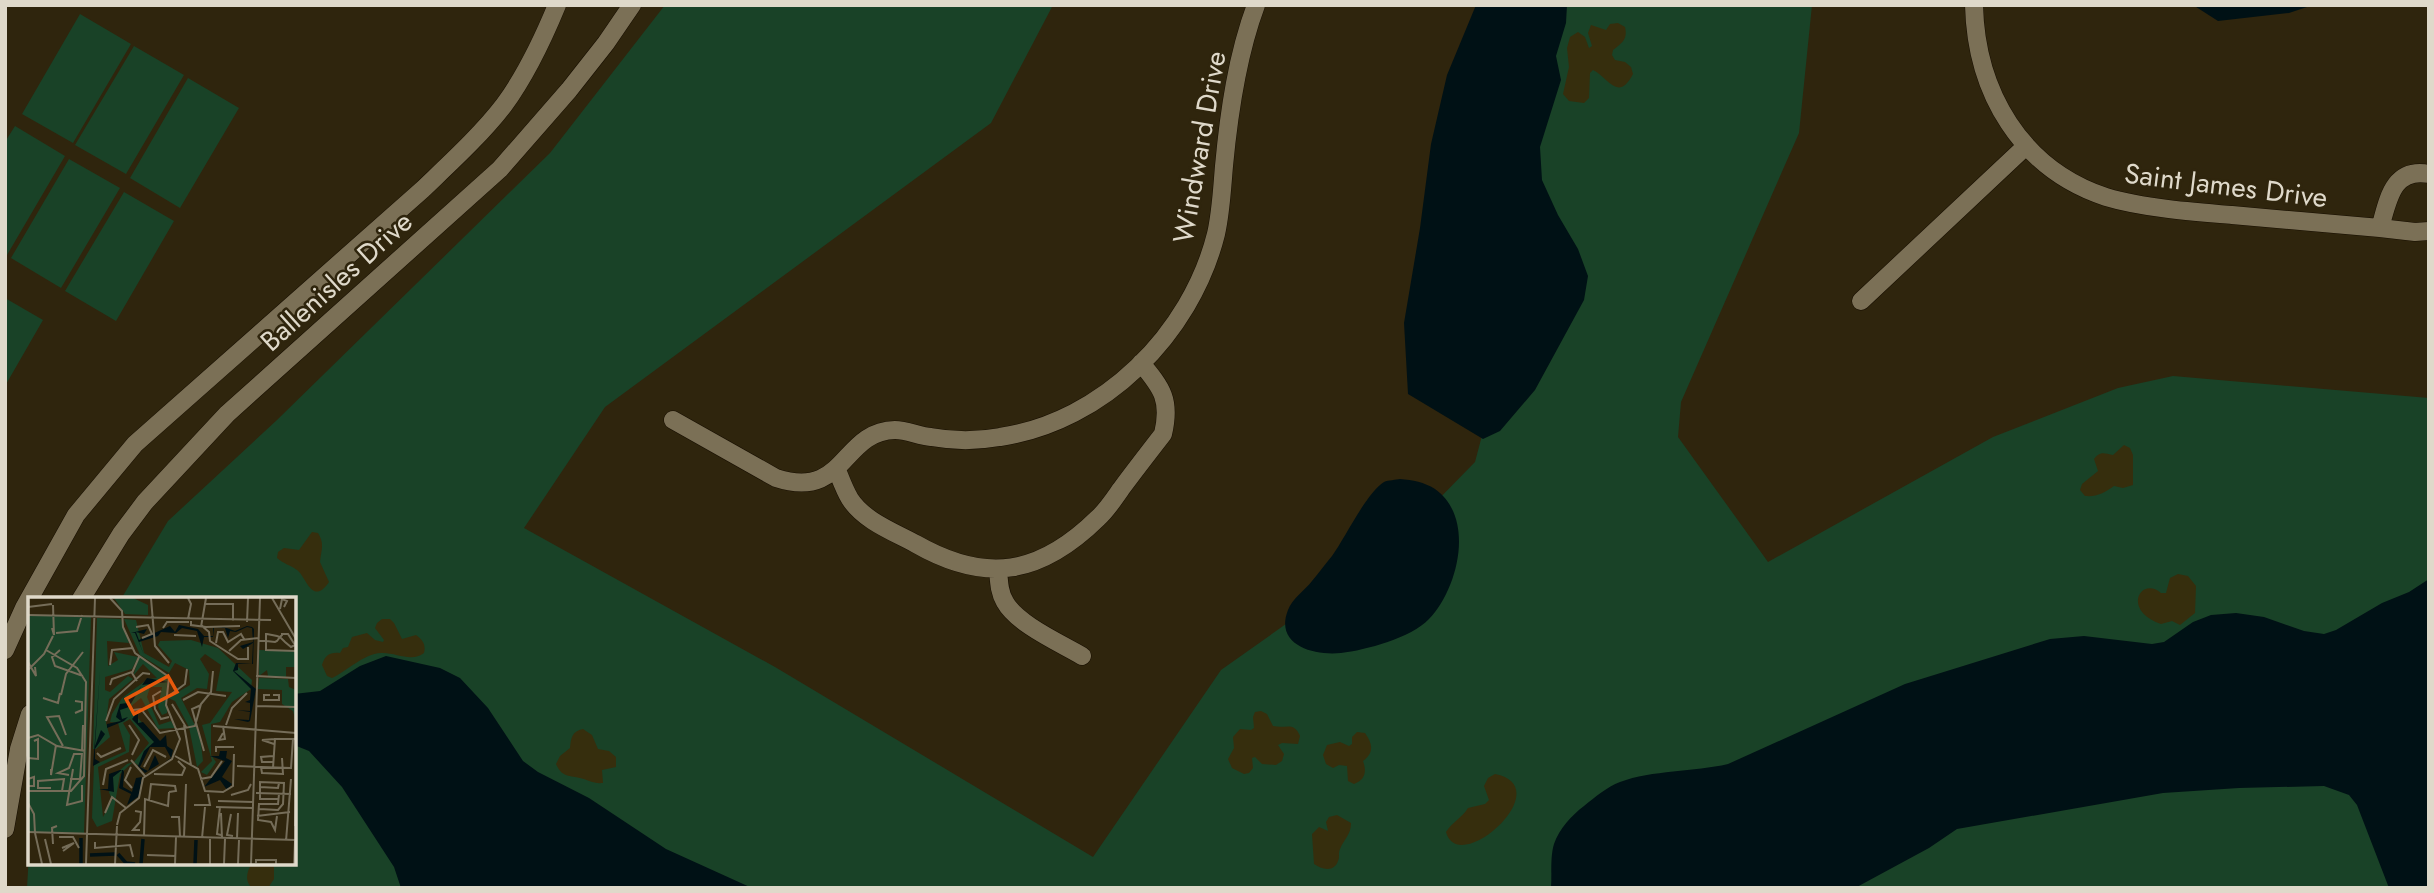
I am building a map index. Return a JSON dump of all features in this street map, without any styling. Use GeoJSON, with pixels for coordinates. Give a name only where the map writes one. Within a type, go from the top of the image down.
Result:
{"type":"FeatureCollection","features":[{"type":"Feature","properties":{"kind":"street","name":"Ballenisles Drive"},"geometry":{"type":"LineString","coordinates":[[30,597],[76,516],[135,444],[422,191],[504,104],[536,51],[557,5]]}},
{"type":"Feature","properties":{"kind":"street","name":"Ballenisles Drive"},"geometry":{"type":"LineString","coordinates":[[82,597],[121,534],[161,486],[228,415],[499,169],[569,90],[607,43],[632,5]]}},
{"type":"Feature","properties":{"kind":"street","name":"Windward Drive"},"geometry":{"type":"LineString","coordinates":[[673,420],[776,478],[792,484],[810,483],[837,470],[864,440],[879,433],[896,430],[929,437],[964,440],[999,437],[1049,424],[1114,387],[1164,338],[1186,306],[1203,272],[1216,236],[1242,46],[1256,5]]}},
{"type":"Feature","properties":{"kind":"street","name":"Saint James Drive"},"geometry":{"type":"LineString","coordinates":[[1974,5],[1980,57],[1998,108],[2026,146],[2050,167],[2077,184],[2107,197],[2203,213],[2415,232],[2429,231]]}},
{"type":"Feature","properties":{"kind":"street"},"geometry":{"type":"LineString","coordinates":[[1861,302],[2026,146]]}},
{"type":"Feature","properties":{"kind":"street"},"geometry":{"type":"LineString","coordinates":[[2380,228],[2394,186],[2401,178],[2411,174],[2429,174]]}},
{"type":"Feature","properties":{"kind":"street"},"geometry":{"type":"LineString","coordinates":[[837,470],[851,500],[876,523],[950,562],[998,569],[1035,562],[1063,547],[1099,517],[1163,433],[1167,417],[1166,400],[1160,385],[1141,363]]}},
{"type":"Feature","properties":{"kind":"street"},"geometry":{"type":"LineString","coordinates":[[998,569],[999,586],[1005,603],[1016,616],[1082,656]]}},
{"type":"Feature","properties":{"kind":"street","name":"Ballenisles Drive"},"geometry":{"type":"LineString","coordinates":[[5,650],[28,601]]}},
{"type":"Feature","properties":{"kind":"street"},"geometry":{"type":"LineString","coordinates":[[5,829],[19,749],[28,720]]}},
{"type":"Feature","properties":{"kind":"green space"},"geometry":{"type":"Polygon","coordinates":[[[665,5],[1053,5],[991,123],[605,407],[524,528],[775,667],[1093,857],[1221,670],[1385,554],[1475,462],[1529,258],[1547,5],[1812,5],[1799,133],[1681,402],[1678,437],[1768,562],[1993,437],[2118,388],[2173,376],[2429,398],[2429,888],[27,888],[28,865],[296,865],[296,597],[122,597],[168,521],[277,420],[550,153],[665,5]]]}},
{"type":"Feature","properties":{"kind":"green space"},"geometry":{"type":"Polygon","coordinates":[[[80,14],[131,44],[73,143],[22,114],[80,14]]]}},
{"type":"Feature","properties":{"kind":"green space"},"geometry":{"type":"Polygon","coordinates":[[[134,46],[184,75],[126,174],[75,145],[134,46]]]}},
{"type":"Feature","properties":{"kind":"green space"},"geometry":{"type":"Polygon","coordinates":[[[188,78],[239,108],[180,208],[130,178],[188,78]]]}},
{"type":"Feature","properties":{"kind":"green space"},"geometry":{"type":"Polygon","coordinates":[[[15,126],[65,156],[7,255],[5,142],[15,126]]]}},
{"type":"Feature","properties":{"kind":"green space"},"geometry":{"type":"Polygon","coordinates":[[[69,159],[120,188],[61,288],[11,258],[69,159]]]}},
{"type":"Feature","properties":{"kind":"green space"},"geometry":{"type":"Polygon","coordinates":[[[124,192],[174,221],[116,321],[65,291],[124,192]]]}},
{"type":"Feature","properties":{"kind":"green space"},"geometry":{"type":"Polygon","coordinates":[[[5,298],[43,320],[5,386],[5,298]]]}},
{"type":"Feature","properties":{"kind":"sand"},"geometry":{"type":"Polygon","coordinates":[[[1618,23],[1625,27],[1626,35],[1612,55],[1615,60],[1625,62],[1631,67],[1633,74],[1628,82],[1623,87],[1613,86],[1593,70],[1590,73],[1589,98],[1584,103],[1569,101],[1563,94],[1569,67],[1567,48],[1570,37],[1578,32],[1585,37],[1589,48],[1592,46],[1588,33],[1591,25],[1606,30],[1610,24],[1618,23]]]}},
{"type":"Feature","properties":{"kind":"sand"},"geometry":{"type":"Polygon","coordinates":[[[2124,445],[2130,448],[2133,455],[2133,485],[2123,488],[2114,486],[2100,494],[2085,496],[2080,490],[2082,484],[2098,471],[2094,459],[2096,456],[2105,453],[2113,455],[2124,445]]]}},
{"type":"Feature","properties":{"kind":"sand"},"geometry":{"type":"Polygon","coordinates":[[[312,532],[318,533],[321,540],[320,562],[329,582],[318,592],[310,588],[297,570],[277,558],[278,552],[284,548],[299,550],[312,532]]]}},
{"type":"Feature","properties":{"kind":"sand"},"geometry":{"type":"Polygon","coordinates":[[[2178,574],[2188,576],[2196,586],[2195,613],[2180,625],[2172,621],[2161,624],[2141,611],[2138,597],[2147,589],[2166,593],[2170,578],[2178,574]]]}},
{"type":"Feature","properties":{"kind":"sand"},"geometry":{"type":"Polygon","coordinates":[[[382,619],[390,619],[394,623],[402,639],[416,635],[424,645],[424,653],[414,657],[374,654],[332,678],[327,676],[322,665],[325,659],[328,655],[340,653],[343,648],[348,647],[352,637],[367,633],[375,640],[383,642],[375,628],[382,619]]]}},
{"type":"Feature","properties":{"kind":"sand"},"geometry":{"type":"Polygon","coordinates":[[[1255,712],[1267,714],[1273,726],[1289,726],[1298,731],[1298,744],[1278,745],[1284,754],[1282,761],[1276,765],[1262,764],[1255,757],[1252,758],[1253,768],[1244,774],[1232,768],[1228,759],[1234,748],[1233,737],[1240,729],[1254,728],[1255,712]]]}},
{"type":"Feature","properties":{"kind":"sand"},"geometry":{"type":"Polygon","coordinates":[[[583,729],[592,735],[598,749],[609,751],[616,757],[616,767],[602,770],[603,783],[565,775],[556,764],[560,756],[570,748],[574,733],[583,729]]]}},
{"type":"Feature","properties":{"kind":"sand"},"geometry":{"type":"Polygon","coordinates":[[[1357,732],[1365,733],[1371,748],[1363,761],[1364,775],[1354,784],[1348,781],[1347,766],[1339,765],[1333,768],[1326,764],[1323,755],[1327,745],[1340,742],[1349,746],[1352,744],[1352,737],[1357,732]]]}},
{"type":"Feature","properties":{"kind":"sand"},"geometry":{"type":"Polygon","coordinates":[[[1495,774],[1512,782],[1516,795],[1511,810],[1499,825],[1484,837],[1468,844],[1454,843],[1446,832],[1468,808],[1485,804],[1489,800],[1484,786],[1488,778],[1495,774]]]}},
{"type":"Feature","properties":{"kind":"sand"},"geometry":{"type":"Polygon","coordinates":[[[1337,815],[1351,823],[1350,831],[1340,849],[1336,865],[1330,869],[1324,868],[1314,864],[1312,834],[1319,827],[1328,831],[1326,822],[1329,817],[1337,815]]]}},
{"type":"Feature","properties":{"kind":"sand"},"geometry":{"type":"Polygon","coordinates":[[[251,865],[274,865],[274,879],[268,888],[252,888],[247,876],[251,865]]]}},
{"type":"Feature","properties":{"kind":"shaded area"},"geometry":{"type":"Polygon","coordinates":[[[1476,5],[1567,5],[1566,23],[1556,56],[1561,80],[1540,147],[1542,180],[1578,249],[1588,276],[1584,300],[1535,390],[1500,431],[1483,439],[1408,394],[1404,323],[1431,144],[1447,75],[1476,5]]]}},
{"type":"Feature","properties":{"kind":"shaded area"},"geometry":{"type":"Polygon","coordinates":[[[2193,5],[2313,5],[2289,13],[2218,21],[2193,5]]]}},
{"type":"Feature","properties":{"kind":"shaded area"},"geometry":{"type":"Polygon","coordinates":[[[1400,479],[1435,489],[1448,502],[1455,517],[1459,535],[1458,554],[1448,590],[1439,606],[1421,626],[1375,646],[1330,653],[1299,646],[1291,640],[1287,632],[1285,622],[1290,606],[1332,556],[1377,487],[1384,482],[1400,479]]]}},
{"type":"Feature","properties":{"kind":"shaded area"},"geometry":{"type":"Polygon","coordinates":[[[2429,579],[2429,888],[2389,888],[2357,805],[2349,795],[2324,786],[2163,793],[1957,829],[1929,848],[1855,888],[1551,888],[1553,849],[1559,833],[1579,810],[1601,792],[1620,782],[1646,775],[1728,764],[1905,684],[2050,639],[2084,636],[2152,644],[2164,642],[2193,622],[2211,615],[2236,613],[2264,617],[2304,631],[2324,634],[2409,592],[2429,579]]]}},
{"type":"Feature","properties":{"kind":"shaded area"},"geometry":{"type":"Polygon","coordinates":[[[386,656],[440,668],[460,678],[488,708],[523,761],[538,772],[589,798],[666,849],[752,888],[401,888],[394,867],[342,787],[309,751],[296,746],[296,694],[320,691],[360,666],[386,656]]]}}]}
